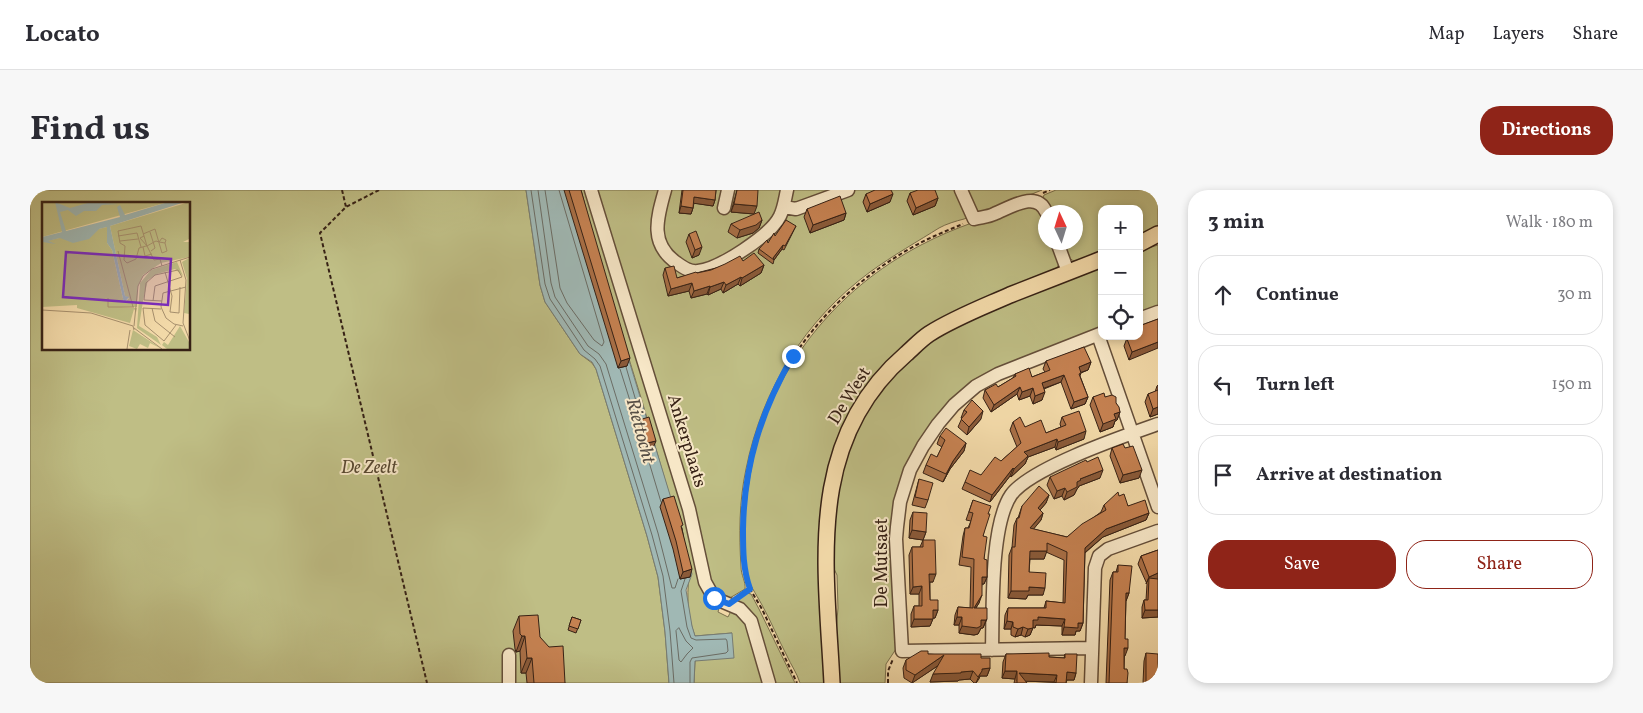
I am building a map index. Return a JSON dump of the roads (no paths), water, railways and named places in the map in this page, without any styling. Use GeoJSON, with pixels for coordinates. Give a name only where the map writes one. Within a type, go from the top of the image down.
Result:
{"type":"FeatureCollection","features":[{"type":"Feature","properties":{"kind":"main road","name":"De West"},"geometry":{"type":"LineString","coordinates":[[832,683],[826,552],[828,509],[830,490],[841,450],[860,410],[895,363],[928,335],[959,317],[1098,261]]}},
{"type":"Feature","properties":{"kind":"street","name":"Ankerplaats"},"geometry":{"type":"LineString","coordinates":[[590,190],[689,509],[705,582],[714,598],[740,610],[751,621],[770,683]]}},
{"type":"Feature","properties":{"kind":"street"},"geometry":{"type":"LineString","coordinates":[[665,190],[657,225],[662,248],[672,260],[686,270],[692,271],[716,265],[767,233],[779,218],[784,207],[787,190]]}},
{"type":"Feature","properties":{"kind":"street"},"geometry":{"type":"LineString","coordinates":[[724,208],[728,190]]}},
{"type":"Feature","properties":{"kind":"street"},"geometry":{"type":"LineString","coordinates":[[784,207],[796,209],[848,190]]}},
{"type":"Feature","properties":{"kind":"street"},"geometry":{"type":"LineString","coordinates":[[961,190],[974,219],[991,216],[1031,200],[1040,202],[1042,205]]}},
{"type":"Feature","properties":{"kind":"street"},"geometry":{"type":"LineString","coordinates":[[1060,250],[1068,272]]}},
{"type":"Feature","properties":{"kind":"street"},"geometry":{"type":"LineString","coordinates":[[1143,318],[1158,312]]}},
{"type":"Feature","properties":{"kind":"street","name":"De Mutsaet"},"geometry":{"type":"LineString","coordinates":[[992,650],[902,652],[896,539],[900,502],[910,470],[938,424],[954,405],[976,386],[998,374],[1098,335]]}},
{"type":"Feature","properties":{"kind":"street"},"geometry":{"type":"LineString","coordinates":[[1102,340],[1158,506]]}},
{"type":"Feature","properties":{"kind":"street"},"geometry":{"type":"LineString","coordinates":[[1092,648],[992,650],[996,549],[1003,513],[1011,495],[1029,478],[1078,455],[1158,424]]}},
{"type":"Feature","properties":{"kind":"street"},"geometry":{"type":"LineString","coordinates":[[1091,683],[1095,568],[1099,556],[1108,549],[1158,531]]}},
{"type":"Feature","properties":{"kind":"street"},"geometry":{"type":"LineString","coordinates":[[509,655],[509,683]]}},
{"type":"Feature","properties":{"kind":"water","name":"Riettocht"},"geometry":{"type":"Polygon","coordinates":[[[526,190],[577,190],[674,508],[692,574],[686,590],[695,636],[732,633],[734,658],[695,661],[694,683],[669,683],[658,577],[647,536],[596,369],[592,362],[580,354],[545,302],[540,285],[526,190]]]}},
{"type":"Feature","properties":{"kind":"park label","name":"De Zeelt"},"geometry":{"type":"Point","coordinates":[369,468]}}]}
